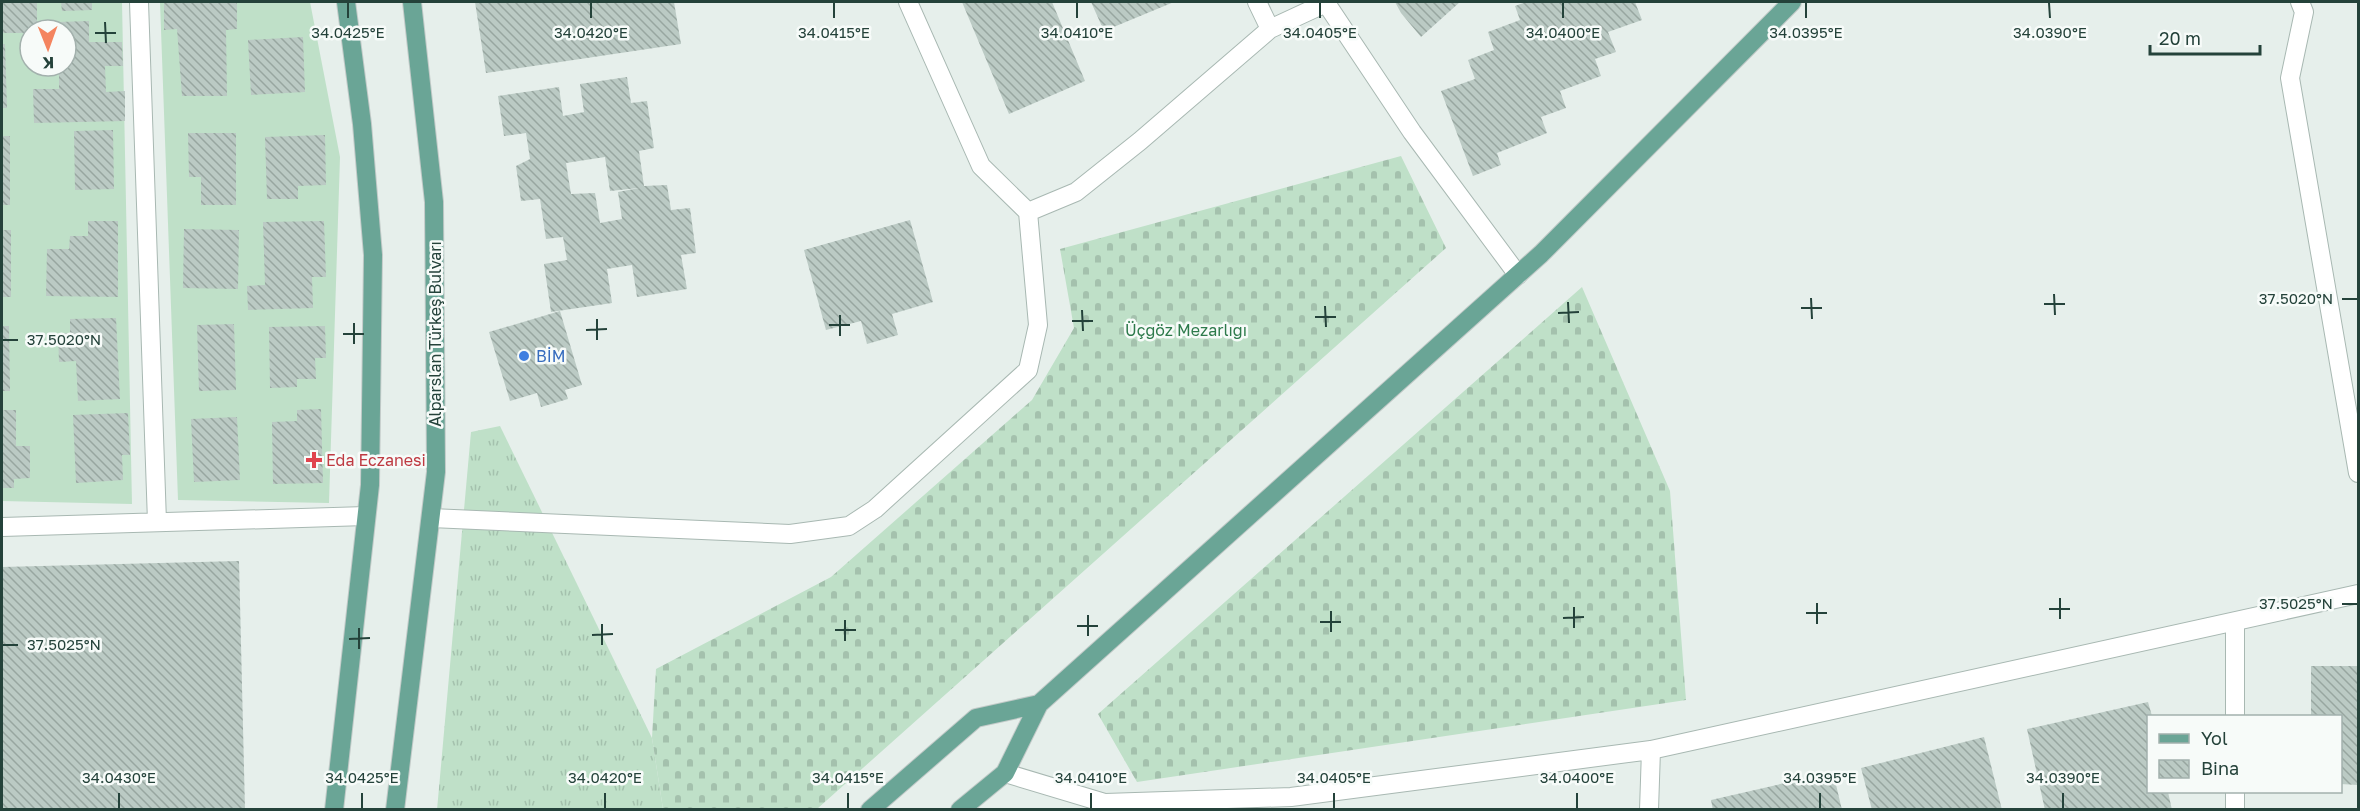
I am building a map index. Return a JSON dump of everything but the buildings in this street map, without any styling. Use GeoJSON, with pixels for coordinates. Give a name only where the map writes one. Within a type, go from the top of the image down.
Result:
{"type":"FeatureCollection","features":[{"type":"Feature","properties":{"kind":"main road"},"geometry":{"type":"LineString","coordinates":[[334,810],[370,485],[373,255],[362,124],[346,2]]}},
{"type":"Feature","properties":{"kind":"main road","name":"Alparslan Türkeş Bulvarı"},"geometry":{"type":"LineString","coordinates":[[395,810],[436,472],[434,202],[411,2]]}},
{"type":"Feature","properties":{"kind":"main road"},"geometry":{"type":"LineString","coordinates":[[960,810],[1005,773],[1039,704],[1541,254],[1792,2]]}},
{"type":"Feature","properties":{"kind":"main road"},"geometry":{"type":"LineString","coordinates":[[870,810],[976,718],[1039,704]]}},
{"type":"Feature","properties":{"kind":"street"},"geometry":{"type":"LineString","coordinates":[[139,2],[157,522]]}},
{"type":"Feature","properties":{"kind":"street"},"geometry":{"type":"LineString","coordinates":[[431,518],[790,534],[849,526],[875,509],[1028,370],[1038,325],[1028,212],[981,166],[908,2]]}},
{"type":"Feature","properties":{"kind":"street"},"geometry":{"type":"LineString","coordinates":[[1257,2],[1270,29]]}},
{"type":"Feature","properties":{"kind":"street"},"geometry":{"type":"LineString","coordinates":[[1028,212],[1076,192],[1140,141],[1270,29],[1327,2],[1412,132],[1518,275]]}},
{"type":"Feature","properties":{"kind":"street"},"geometry":{"type":"LineString","coordinates":[[2300,2],[2304,12],[2290,78],[2358,473]]}},
{"type":"Feature","properties":{"kind":"street"},"geometry":{"type":"LineString","coordinates":[[2,527],[366,516]]}},
{"type":"Feature","properties":{"kind":"street"},"geometry":{"type":"LineString","coordinates":[[1005,773],[1105,803],[1291,798],[1651,750],[2358,594]]}},
{"type":"Feature","properties":{"kind":"street"},"geometry":{"type":"LineString","coordinates":[[2235,622],[2235,715]]}},
{"type":"Feature","properties":{"kind":"street"},"geometry":{"type":"LineString","coordinates":[[1649,810],[1651,750]]}},
{"type":"Feature","properties":{"kind":"street"},"geometry":{"type":"LineString","coordinates":[[2235,793],[2235,810]]}},
{"type":"Feature","properties":{"kind":"green space"},"geometry":{"type":"Polygon","coordinates":[[[2,2],[122,2],[132,504],[2,501],[2,2]]]}},
{"type":"Feature","properties":{"kind":"green space"},"geometry":{"type":"Polygon","coordinates":[[[160,2],[310,2],[340,157],[329,503],[178,500],[160,2]]]}},
{"type":"Feature","properties":{"kind":"green space","name":"Üçgöz Mezarlığı"},"geometry":{"type":"Polygon","coordinates":[[[1401,156],[1446,248],[817,809],[663,809],[652,738],[656,669],[831,577],[1032,400],[1074,328],[1060,249],[1401,156]]]}},
{"type":"Feature","properties":{"kind":"green space"},"geometry":{"type":"Polygon","coordinates":[[[1582,287],[1670,491],[1686,700],[1137,782],[1098,714],[1582,287]]]}},
{"type":"Feature","properties":{"kind":"green space"},"geometry":{"type":"Polygon","coordinates":[[[500,426],[652,738],[663,809],[437,810],[471,432],[500,426]]]}},
{"type":"Feature","properties":{"kind":"place","name":"BİM"},"geometry":{"type":"Point","coordinates":[524,356]}},
{"type":"Feature","properties":{"kind":"place","name":"Eda Eczanesi"},"geometry":{"type":"Point","coordinates":[314,460]}}]}
